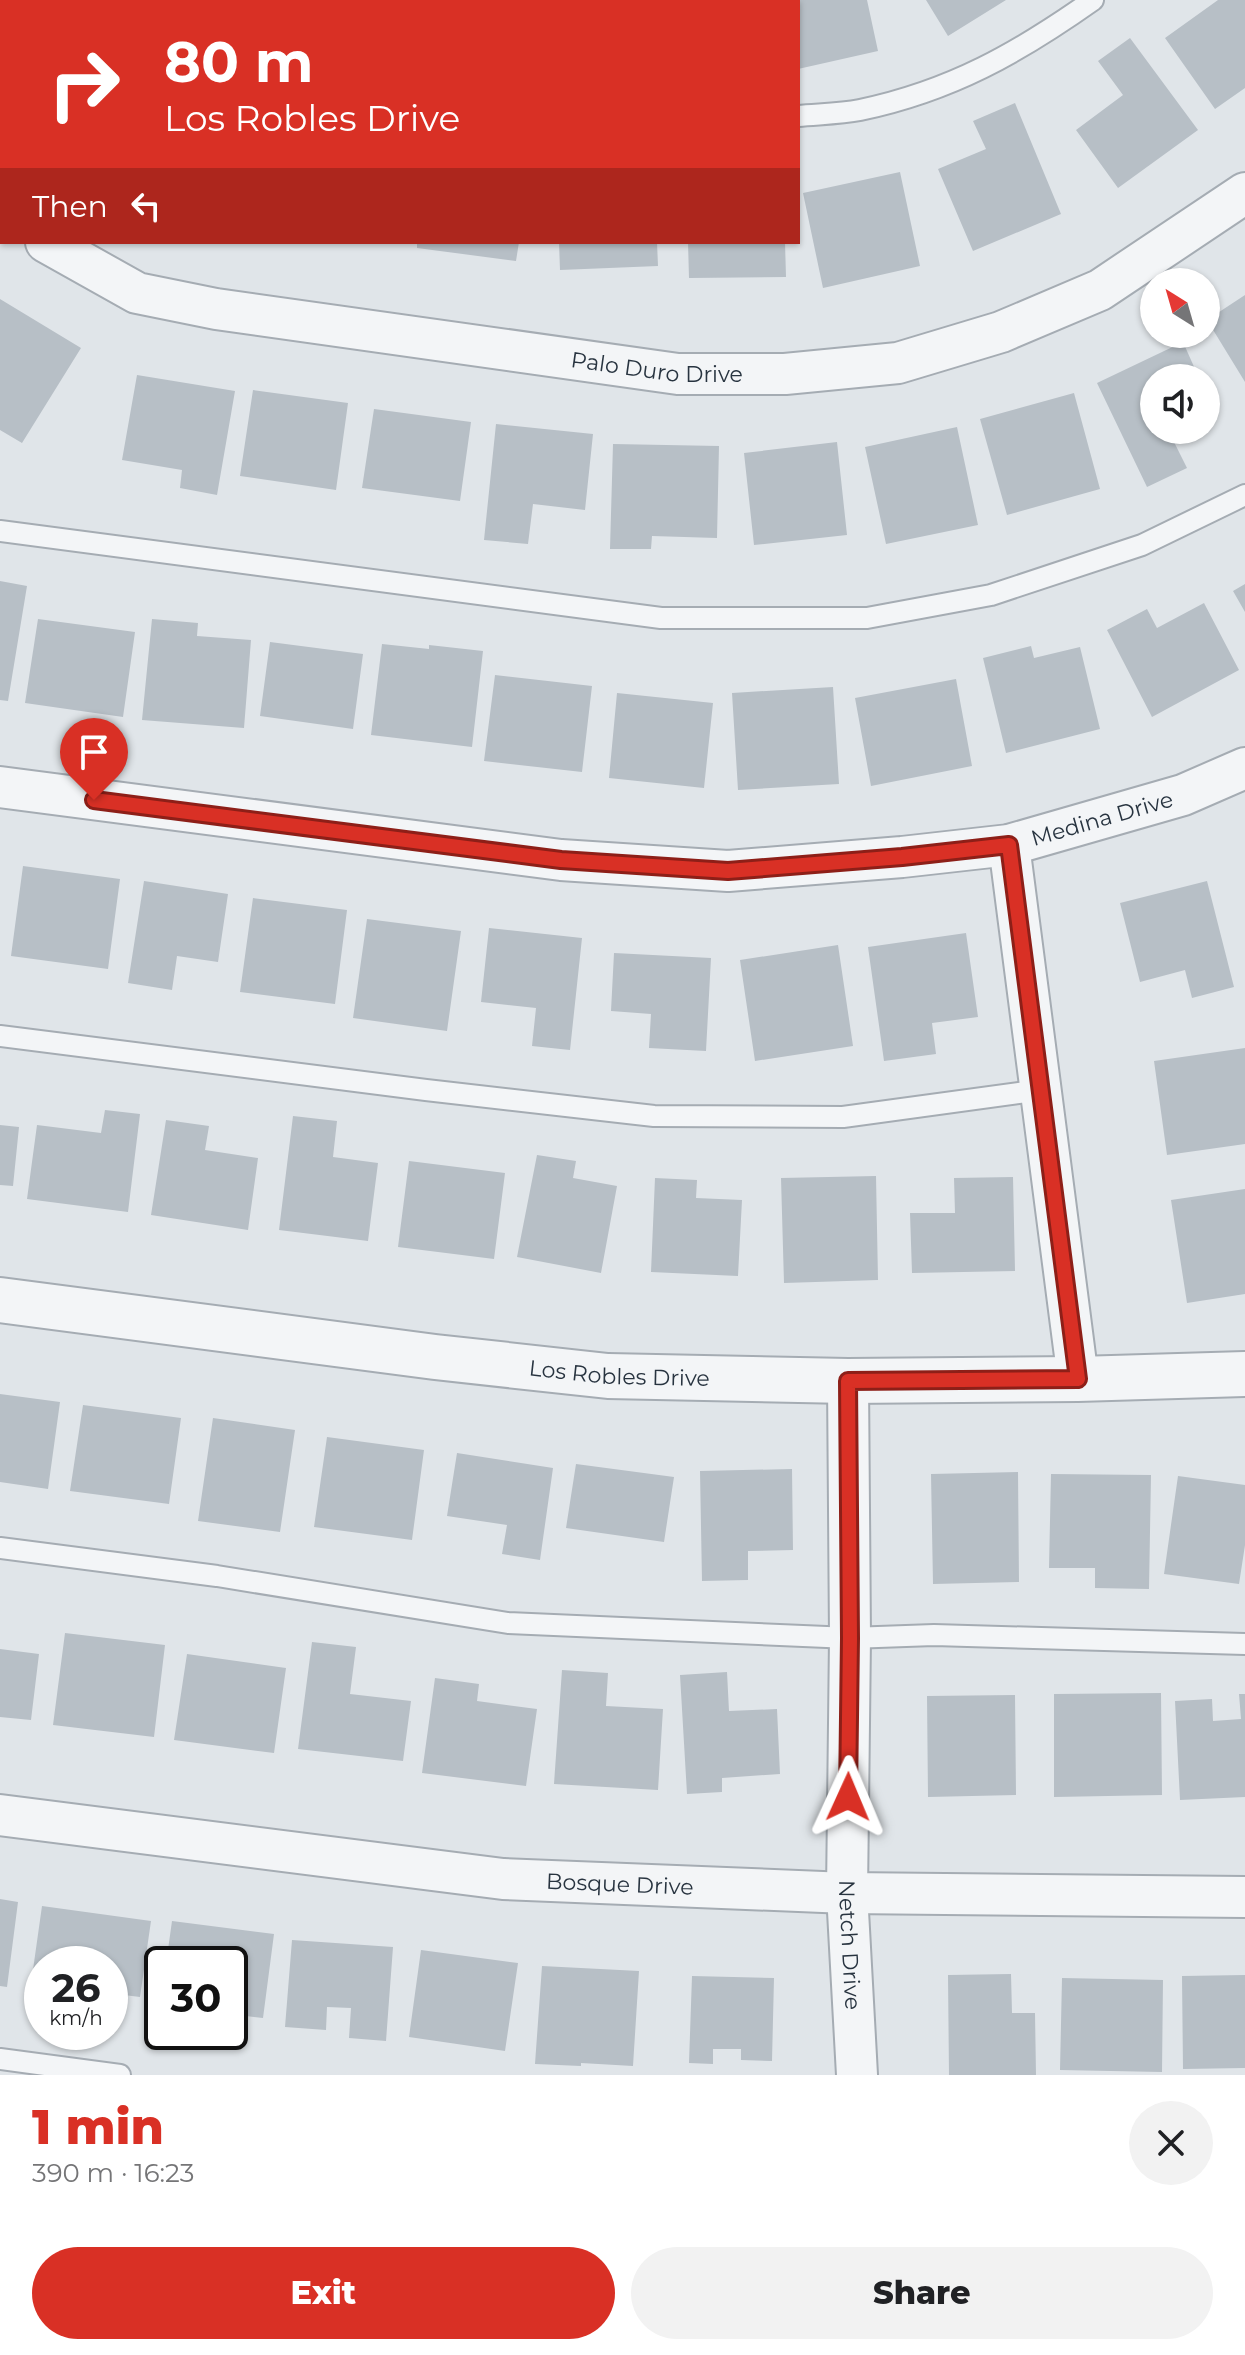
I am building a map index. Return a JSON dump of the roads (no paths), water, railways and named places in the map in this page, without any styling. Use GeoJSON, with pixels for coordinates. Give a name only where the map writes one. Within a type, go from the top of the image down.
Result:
{"type":"FeatureCollection","features":[{"type":"Feature","properties":{"kind":"street","name":"Palo Duro Drive"},"geometry":{"type":"LineString","coordinates":[[50,244],[137,293],[216,309],[678,374],[785,374],[898,363],[1001,332],[1100,290],[1245,193]]}},
{"type":"Feature","properties":{"kind":"street","name":"Medina Drive"},"geometry":{"type":"LineString","coordinates":[[0,787],[561,860],[728,871],[1009,845],[1183,795],[1245,768]]}},
{"type":"Feature","properties":{"kind":"street"},"geometry":{"type":"LineString","coordinates":[[1009,845],[1078,1379]]}},
{"type":"Feature","properties":{"kind":"street","name":"Los Robles Drive"},"geometry":{"type":"LineString","coordinates":[[0,1300],[435,1357],[608,1376],[848,1381],[1245,1374]]}},
{"type":"Feature","properties":{"kind":"street","name":"Netch Drive"},"geometry":{"type":"LineString","coordinates":[[848,1381],[850,1638],[847,1893],[857,2075]]}},
{"type":"Feature","properties":{"kind":"street","name":"Bosque Drive"},"geometry":{"type":"LineString","coordinates":[[0,1815],[503,1879],[847,1893],[1245,1897]]}},
{"type":"Feature","properties":{"kind":"lane"},"geometry":{"type":"LineString","coordinates":[[800,116],[858,110],[919,94],[972,74],[1023,48],[1093,0]]}},
{"type":"Feature","properties":{"kind":"lane"},"geometry":{"type":"LineString","coordinates":[[0,531],[661,618],[867,618],[991,595],[1142,545],[1245,495]]}},
{"type":"Feature","properties":{"kind":"lane"},"geometry":{"type":"LineString","coordinates":[[0,1036],[654,1116],[843,1117],[1041,1090]]}},
{"type":"Feature","properties":{"kind":"lane"},"geometry":{"type":"LineString","coordinates":[[0,1548],[217,1576],[508,1623],[850,1638],[934,1635],[1245,1644]]}},
{"type":"Feature","properties":{"kind":"lane"},"geometry":{"type":"LineString","coordinates":[[0,2059],[120,2075]]}}]}
